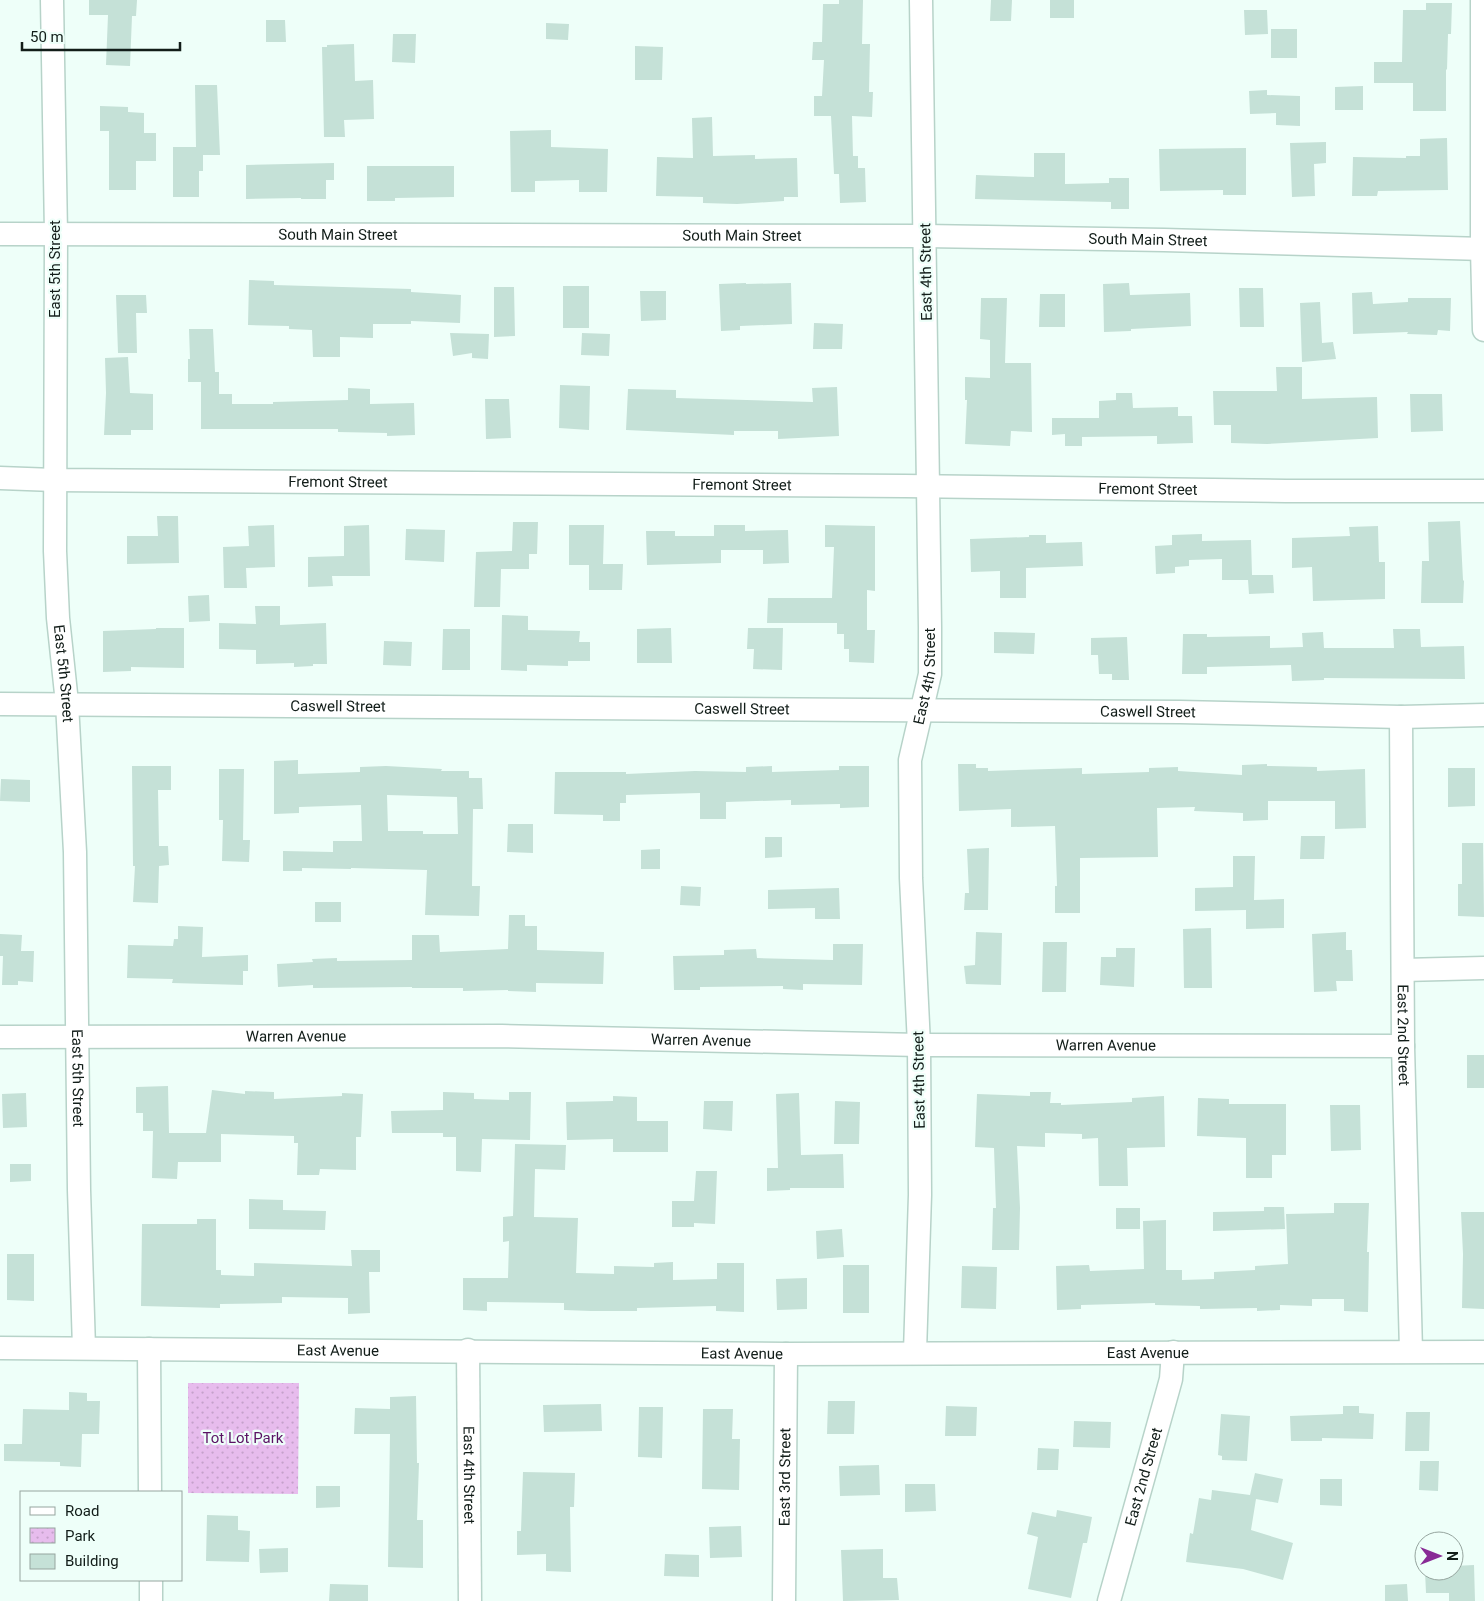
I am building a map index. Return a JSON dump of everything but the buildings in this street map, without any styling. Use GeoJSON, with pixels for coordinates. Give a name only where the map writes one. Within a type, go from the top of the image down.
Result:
{"type":"FeatureCollection","features":[{"type":"Feature","properties":{"kind":"street","name":"East 5th Street"},"geometry":{"type":"LineString","coordinates":[[52,0],[56,234],[54,480],[58,618],[67,704],[75,852],[84,1348]]}},
{"type":"Feature","properties":{"kind":"street","name":"East 4th Street"},"geometry":{"type":"LineString","coordinates":[[915,1352],[920,1195],[919,1045],[911,878],[910,760],[930,674],[920,0]]}},
{"type":"Feature","properties":{"kind":"street"},"geometry":{"type":"LineString","coordinates":[[1482,0],[1484,330]]}},
{"type":"Feature","properties":{"kind":"street","name":"South Main Street"},"geometry":{"type":"LineString","coordinates":[[0,234],[925,236],[1164,240],[1483,249]]}},
{"type":"Feature","properties":{"kind":"street","name":"Fremont Street"},"geometry":{"type":"LineString","coordinates":[[0,478],[1286,491],[1484,491]]}},
{"type":"Feature","properties":{"kind":"street","name":"Caswell Street"},"geometry":{"type":"LineString","coordinates":[[0,704],[922,712],[1180,712],[1401,717],[1484,715]]}},
{"type":"Feature","properties":{"kind":"street","name":"East 2nd Street"},"geometry":{"type":"LineString","coordinates":[[1401,717],[1403,1046],[1411,1351]]}},
{"type":"Feature","properties":{"kind":"street"},"geometry":{"type":"LineString","coordinates":[[1403,970],[1484,968]]}},
{"type":"Feature","properties":{"kind":"street","name":"Warren Avenue"},"geometry":{"type":"LineString","coordinates":[[0,1037],[502,1036],[919,1045],[1403,1046]]}},
{"type":"Feature","properties":{"kind":"street","name":"East Avenue"},"geometry":{"type":"LineString","coordinates":[[0,1348],[468,1350],[786,1354],[915,1352],[1484,1352]]}},
{"type":"Feature","properties":{"kind":"street"},"geometry":{"type":"LineString","coordinates":[[149,1349],[150,1491]]}},
{"type":"Feature","properties":{"kind":"street","name":"East 4th Street"},"geometry":{"type":"LineString","coordinates":[[468,1350],[470,1601]]}},
{"type":"Feature","properties":{"kind":"street","name":"East 2nd Street"},"geometry":{"type":"LineString","coordinates":[[1109,1601],[1170,1385],[1173,1352]]}},
{"type":"Feature","properties":{"kind":"street","name":"East 3rd Street"},"geometry":{"type":"LineString","coordinates":[[784,1601],[786,1354]]}},
{"type":"Feature","properties":{"kind":"street"},"geometry":{"type":"LineString","coordinates":[[150,1581],[151,1601]]}},
{"type":"Feature","properties":{"kind":"green space","name":"Tot Lot Park"},"geometry":{"type":"Polygon","coordinates":[[[188,1383],[299,1383],[298,1494],[188,1493],[188,1383]]]}}]}
